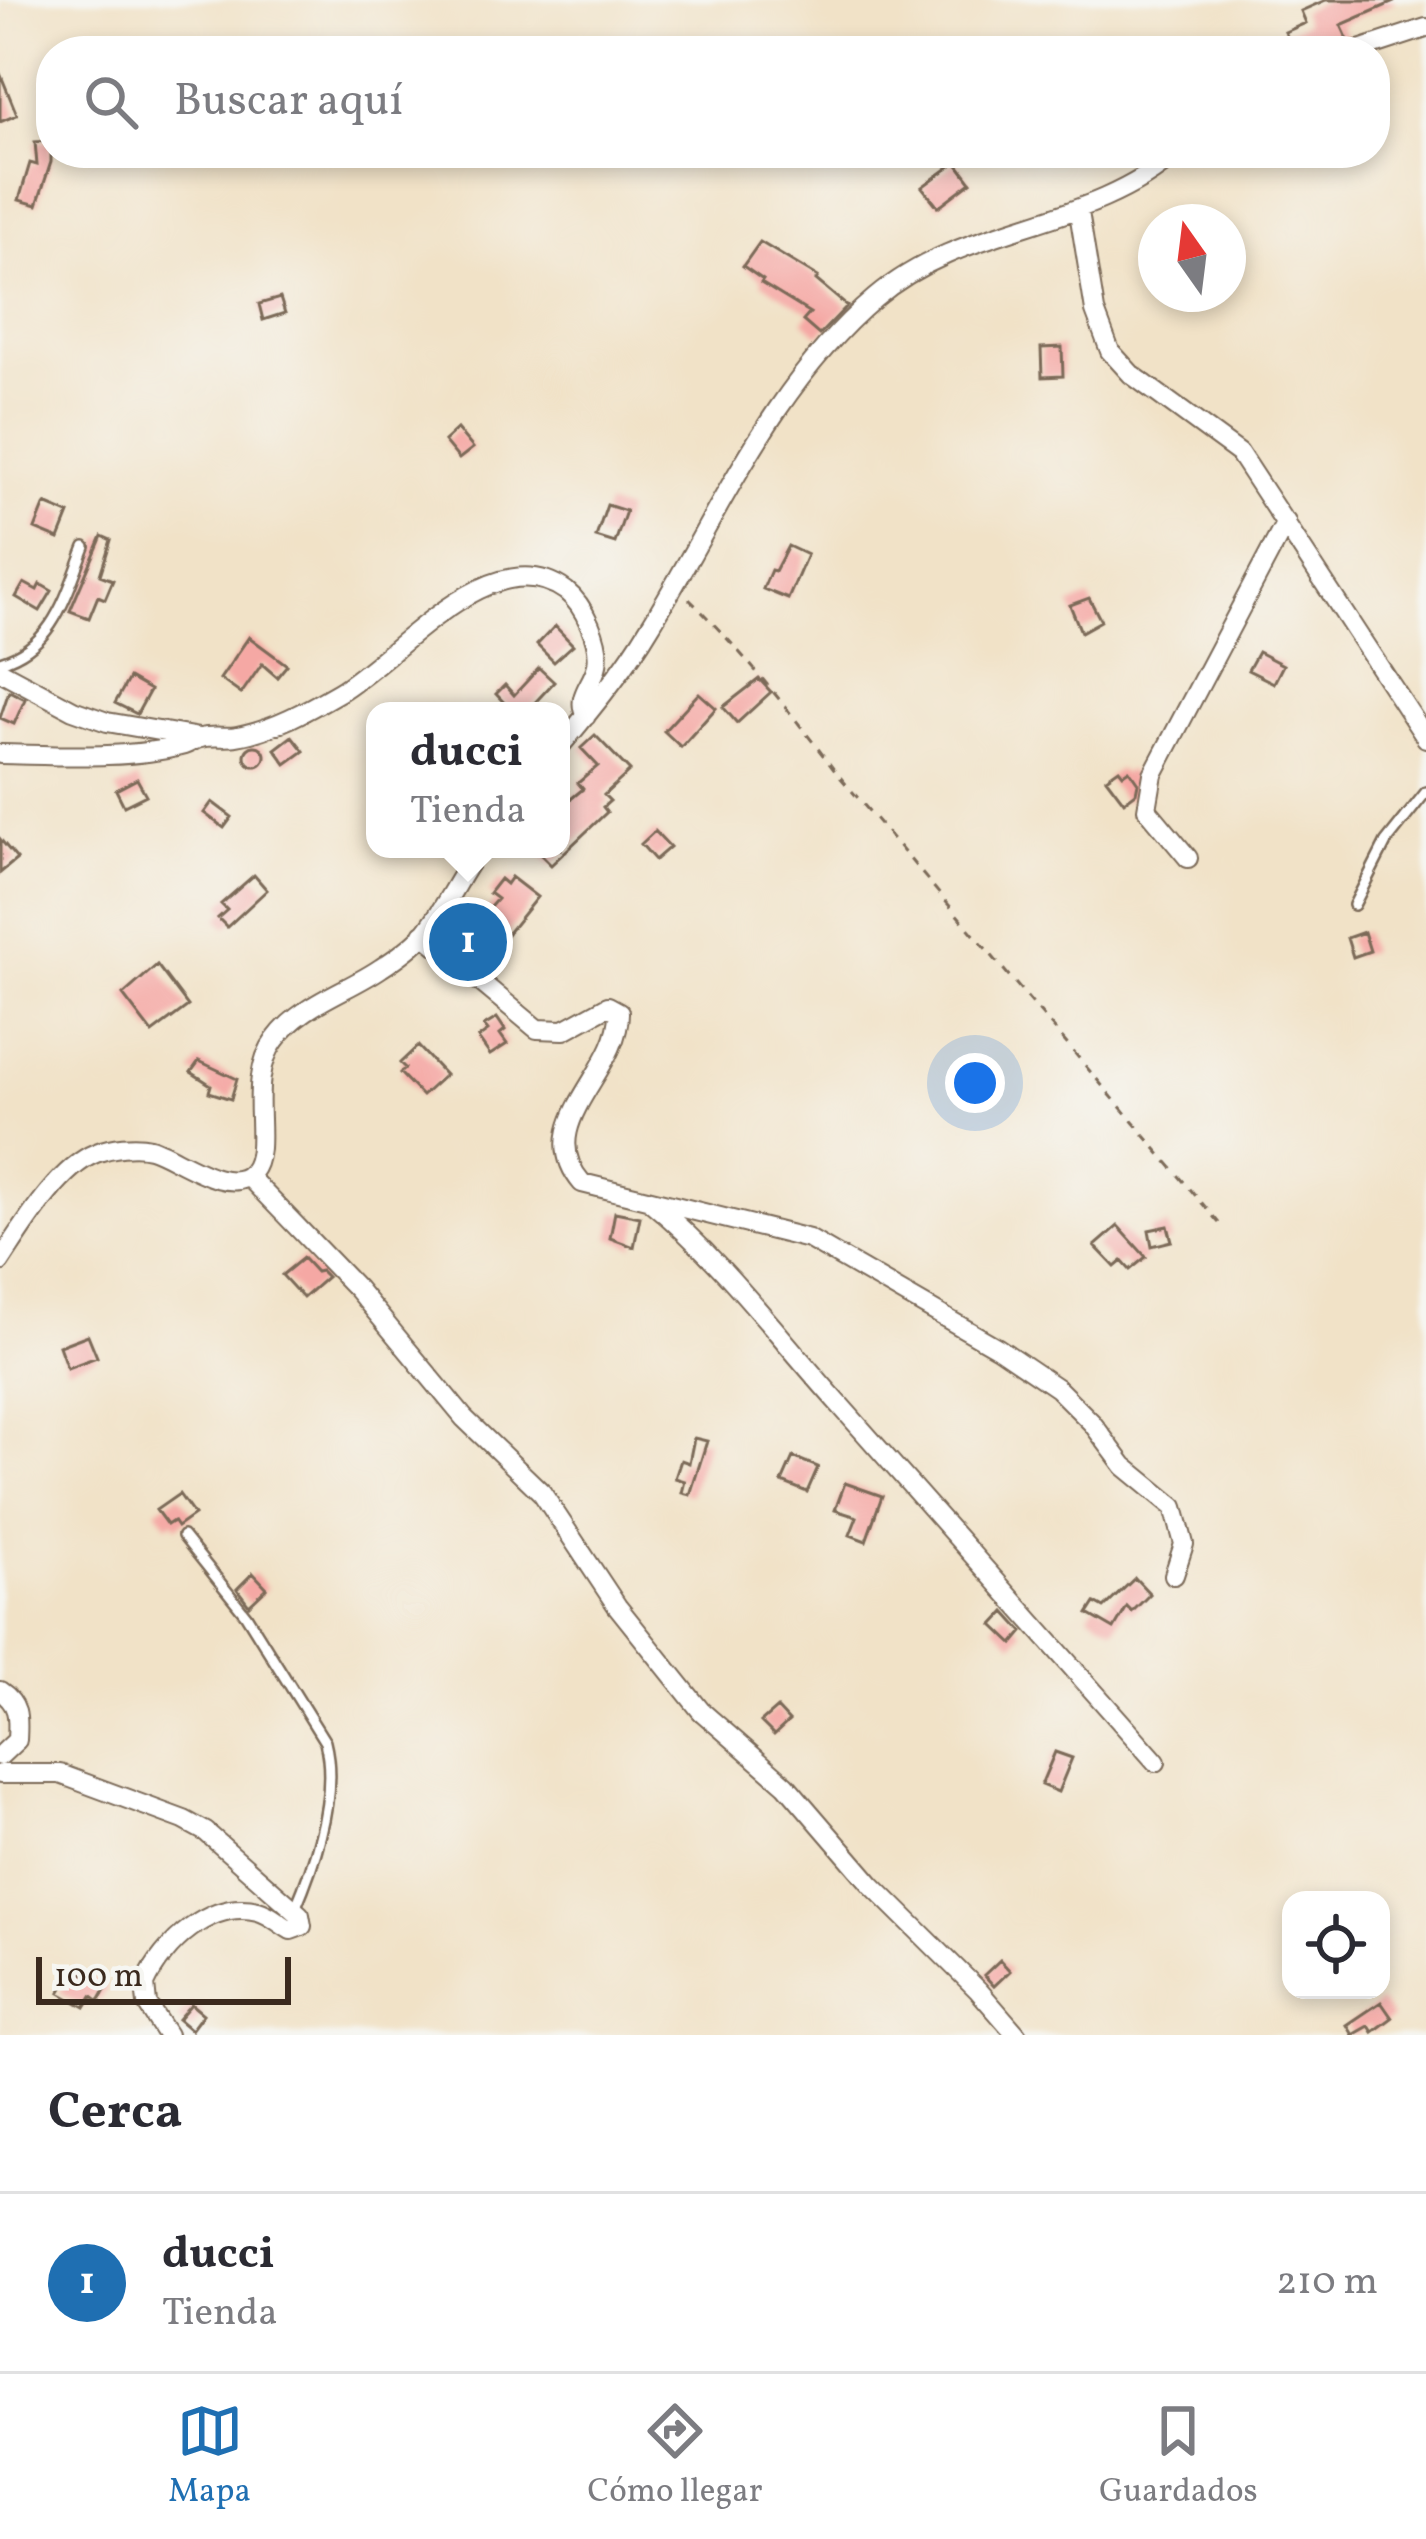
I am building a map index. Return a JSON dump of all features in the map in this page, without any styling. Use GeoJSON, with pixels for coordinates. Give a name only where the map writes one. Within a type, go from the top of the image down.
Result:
{"type":"FeatureCollection","features":[{"type":"Feature","properties":{"kind":"street"},"geometry":{"type":"LineString","coordinates":[[1390,40],[1426,28]]}},
{"type":"Feature","properties":{"kind":"street"},"geometry":{"type":"LineString","coordinates":[[570,735],[646,634],[757,442],[843,328],[903,275],[963,245],[1079,212],[1156,168]]}},
{"type":"Feature","properties":{"kind":"street"},"geometry":{"type":"LineString","coordinates":[[1079,212],[1095,311],[1110,350],[1143,384],[1239,453],[1426,738]]}},
{"type":"Feature","properties":{"kind":"street"},"geometry":{"type":"LineString","coordinates":[[1188,858],[1147,809],[1153,774],[1286,522]]}},
{"type":"Feature","properties":{"kind":"street"},"geometry":{"type":"LineString","coordinates":[[0,667],[73,710],[107,722],[199,738],[239,736],[314,706],[384,661],[481,586],[518,577],[557,586],[569,593],[585,615],[597,665],[582,698],[586,716]]}},
{"type":"Feature","properties":{"kind":"street"},"geometry":{"type":"LineString","coordinates":[[0,754],[143,750],[186,745],[199,738]]}},
{"type":"Feature","properties":{"kind":"street"},"geometry":{"type":"LineString","coordinates":[[0,1262],[68,1172],[93,1154],[119,1147],[150,1148],[206,1175],[230,1180],[254,1171],[261,1062],[276,1037],[292,1021],[380,969],[423,934],[473,858]]}},
{"type":"Feature","properties":{"kind":"street"},"geometry":{"type":"LineString","coordinates":[[423,934],[537,1029],[564,1030],[608,1006],[619,1012],[612,1045],[566,1130],[569,1165],[582,1183],[809,1239],[938,1310],[1057,1388],[1092,1423],[1124,1466],[1174,1507],[1184,1544],[1174,1574]]}},
{"type":"Feature","properties":{"kind":"street"},"geometry":{"type":"LineString","coordinates":[[248,1176],[357,1288],[464,1418],[542,1493],[617,1606],[701,1711],[786,1785],[872,1885],[1017,2035]]}},
{"type":"Feature","properties":{"kind":"street"},"geometry":{"type":"LineString","coordinates":[[647,1199],[691,1234],[751,1299],[1156,1762]]}},
{"type":"Feature","properties":{"kind":"street"},"geometry":{"type":"LineString","coordinates":[[0,1691],[12,1700],[19,1715],[17,1740],[0,1756]]}},
{"type":"Feature","properties":{"kind":"street"},"geometry":{"type":"LineString","coordinates":[[0,1774],[60,1774],[184,1820],[206,1832],[295,1909],[303,1922],[297,1929],[262,1912],[228,1910],[203,1919],[184,1934],[145,1984],[147,2004],[167,2035]]}},
{"type":"Feature","properties":{"kind":"lane"},"geometry":{"type":"LineString","coordinates":[[0,667],[37,644],[55,623],[85,547]]}},
{"type":"Feature","properties":{"kind":"lane"},"geometry":{"type":"LineString","coordinates":[[1354,905],[1386,842],[1426,792]]}},
{"type":"Feature","properties":{"kind":"lane"},"geometry":{"type":"LineString","coordinates":[[183,1537],[246,1615],[325,1742],[327,1796],[309,1878],[295,1909]]}},
{"type":"Feature","properties":{"kind":"path"},"geometry":{"type":"LineString","coordinates":[[675,585],[726,635],[1018,989],[1224,1229]]}},
{"type":"Feature","properties":{"kind":"building"},"geometry":{"type":"Polygon","coordinates":[[[1326,0],[1394,0],[1341,25],[1346,36],[1287,36],[1285,32],[1306,23],[1301,11],[1326,0]]]}},
{"type":"Feature","properties":{"kind":"building"},"geometry":{"type":"Polygon","coordinates":[[[0,73],[17,115],[0,122],[0,73]]]}},
{"type":"Feature","properties":{"kind":"building"},"geometry":{"type":"Polygon","coordinates":[[[30,163],[49,168],[37,205],[19,200],[30,163]]]}},
{"type":"Feature","properties":{"kind":"building"},"geometry":{"type":"Polygon","coordinates":[[[948,168],[960,168],[971,182],[938,207],[922,187],[948,168]]]}},
{"type":"Feature","properties":{"kind":"building"},"geometry":{"type":"Polygon","coordinates":[[[760,242],[818,277],[847,306],[819,335],[803,321],[810,313],[743,266],[760,242]]]}},
{"type":"Feature","properties":{"kind":"building"},"geometry":{"type":"Polygon","coordinates":[[[280,298],[285,313],[263,320],[259,304],[280,298]]]}},
{"type":"Feature","properties":{"kind":"building"},"geometry":{"type":"Polygon","coordinates":[[[1062,347],[1063,376],[1042,377],[1041,348],[1062,347]]]}},
{"type":"Feature","properties":{"kind":"building"},"geometry":{"type":"Polygon","coordinates":[[[457,429],[473,448],[459,459],[444,441],[457,429]]]}},
{"type":"Feature","properties":{"kind":"building"},"geometry":{"type":"Polygon","coordinates":[[[45,504],[69,514],[59,539],[35,529],[45,504]]]}},
{"type":"Feature","properties":{"kind":"building"},"geometry":{"type":"Polygon","coordinates":[[[607,505],[626,511],[615,543],[596,537],[607,505]]]}},
{"type":"Feature","properties":{"kind":"building"},"geometry":{"type":"Polygon","coordinates":[[[102,536],[111,540],[100,575],[113,580],[105,599],[98,596],[89,618],[70,611],[102,536]]]}},
{"type":"Feature","properties":{"kind":"building"},"geometry":{"type":"Polygon","coordinates":[[[788,546],[807,555],[788,599],[763,589],[788,546]]]}},
{"type":"Feature","properties":{"kind":"building"},"geometry":{"type":"Polygon","coordinates":[[[24,583],[52,591],[40,611],[16,597],[24,583]]]}},
{"type":"Feature","properties":{"kind":"building"},"geometry":{"type":"Polygon","coordinates":[[[1089,598],[1101,621],[1081,632],[1070,605],[1089,598]]]}},
{"type":"Feature","properties":{"kind":"building"},"geometry":{"type":"Polygon","coordinates":[[[555,626],[573,645],[554,662],[537,645],[555,626]]]}},
{"type":"Feature","properties":{"kind":"building"},"geometry":{"type":"Polygon","coordinates":[[[249,637],[287,665],[277,677],[262,664],[241,694],[220,679],[249,637]]]}},
{"type":"Feature","properties":{"kind":"building"},"geometry":{"type":"Polygon","coordinates":[[[1258,652],[1283,665],[1274,683],[1248,670],[1258,652]]]}},
{"type":"Feature","properties":{"kind":"building"},"geometry":{"type":"Polygon","coordinates":[[[539,668],[554,682],[535,702],[504,702],[496,694],[505,685],[514,695],[539,668]]]}},
{"type":"Feature","properties":{"kind":"building"},"geometry":{"type":"Polygon","coordinates":[[[129,678],[150,690],[137,714],[115,703],[129,678]]]}},
{"type":"Feature","properties":{"kind":"building"},"geometry":{"type":"Polygon","coordinates":[[[759,679],[771,692],[737,723],[723,707],[759,679]]]}},
{"type":"Feature","properties":{"kind":"building"},"geometry":{"type":"Polygon","coordinates":[[[9,691],[25,699],[14,724],[0,718],[9,691]]]}},
{"type":"Feature","properties":{"kind":"building"},"geometry":{"type":"Polygon","coordinates":[[[699,693],[716,708],[681,747],[664,731],[699,693]]]}},
{"type":"Feature","properties":{"kind":"building"},"geometry":{"type":"Polygon","coordinates":[[[595,735],[630,771],[604,795],[610,801],[603,807],[607,812],[570,847],[570,800],[583,789],[578,783],[598,766],[581,748],[595,735]]]}},
{"type":"Feature","properties":{"kind":"building"},"geometry":{"type":"Polygon","coordinates":[[[292,736],[304,751],[286,764],[275,749],[292,736]]]}},
{"type":"Feature","properties":{"kind":"building"},"geometry":{"type":"Polygon","coordinates":[[[255,746],[265,756],[255,766],[245,756],[255,746]]]}},
{"type":"Feature","properties":{"kind":"building"},"geometry":{"type":"Polygon","coordinates":[[[1119,769],[1123,774],[1129,770],[1138,783],[1136,793],[1124,802],[1106,778],[1119,769]]]}},
{"type":"Feature","properties":{"kind":"building"},"geometry":{"type":"Polygon","coordinates":[[[137,779],[146,795],[124,806],[116,790],[137,779]]]}},
{"type":"Feature","properties":{"kind":"building"},"geometry":{"type":"Polygon","coordinates":[[[212,802],[232,817],[224,828],[204,813],[212,802]]]}},
{"type":"Feature","properties":{"kind":"building"},"geometry":{"type":"Polygon","coordinates":[[[655,831],[670,847],[655,860],[641,844],[655,831]]]}},
{"type":"Feature","properties":{"kind":"building"},"geometry":{"type":"Polygon","coordinates":[[[0,839],[17,859],[0,873],[0,839]]]}},
{"type":"Feature","properties":{"kind":"building"},"geometry":{"type":"Polygon","coordinates":[[[254,875],[267,890],[227,927],[218,918],[227,910],[221,904],[254,875]]]}},
{"type":"Feature","properties":{"kind":"building"},"geometry":{"type":"Polygon","coordinates":[[[511,877],[537,897],[483,964],[458,944],[497,899],[489,893],[500,879],[506,884],[511,877]]]}},
{"type":"Feature","properties":{"kind":"building"},"geometry":{"type":"Polygon","coordinates":[[[1364,932],[1370,951],[1353,957],[1347,938],[1364,932]]]}},
{"type":"Feature","properties":{"kind":"building"},"geometry":{"type":"Polygon","coordinates":[[[157,965],[188,1006],[152,1033],[123,995],[157,965]]]}},
{"type":"Feature","properties":{"kind":"building"},"geometry":{"type":"Polygon","coordinates":[[[497,1018],[507,1044],[490,1055],[478,1038],[488,1031],[484,1026],[497,1018]]]}},
{"type":"Feature","properties":{"kind":"building"},"geometry":{"type":"Polygon","coordinates":[[[418,1046],[445,1075],[422,1096],[400,1073],[405,1068],[400,1063],[418,1046]]]}},
{"type":"Feature","properties":{"kind":"building"},"geometry":{"type":"Polygon","coordinates":[[[199,1061],[237,1079],[231,1099],[209,1092],[211,1085],[191,1072],[199,1061]]]}},
{"type":"Feature","properties":{"kind":"building"},"geometry":{"type":"Polygon","coordinates":[[[615,1212],[640,1217],[634,1247],[610,1238],[615,1212]]]}},
{"type":"Feature","properties":{"kind":"building"},"geometry":{"type":"Polygon","coordinates":[[[1118,1226],[1146,1257],[1130,1270],[1122,1261],[1115,1267],[1095,1246],[1118,1226]]]}},
{"type":"Feature","properties":{"kind":"building"},"geometry":{"type":"Polygon","coordinates":[[[1168,1226],[1172,1241],[1152,1246],[1149,1230],[1168,1226]]]}},
{"type":"Feature","properties":{"kind":"building"},"geometry":{"type":"Polygon","coordinates":[[[303,1258],[327,1277],[303,1298],[282,1275],[303,1258]]]}},
{"type":"Feature","properties":{"kind":"building"},"geometry":{"type":"Polygon","coordinates":[[[88,1335],[97,1357],[67,1368],[59,1346],[88,1335]]]}},
{"type":"Feature","properties":{"kind":"building"},"geometry":{"type":"Polygon","coordinates":[[[694,1438],[707,1441],[690,1495],[682,1493],[685,1481],[675,1478],[681,1460],[689,1463],[694,1438]]]}},
{"type":"Feature","properties":{"kind":"building"},"geometry":{"type":"Polygon","coordinates":[[[793,1457],[818,1467],[807,1492],[782,1482],[793,1457]]]}},
{"type":"Feature","properties":{"kind":"building"},"geometry":{"type":"Polygon","coordinates":[[[845,1483],[882,1496],[866,1541],[850,1535],[857,1517],[835,1510],[845,1483]]]}},
{"type":"Feature","properties":{"kind":"building"},"geometry":{"type":"Polygon","coordinates":[[[179,1494],[194,1515],[177,1527],[173,1521],[167,1525],[156,1510],[179,1494]]]}},
{"type":"Feature","properties":{"kind":"building"},"geometry":{"type":"Polygon","coordinates":[[[253,1573],[267,1588],[249,1605],[237,1589],[253,1573]]]}},
{"type":"Feature","properties":{"kind":"building"},"geometry":{"type":"Polygon","coordinates":[[[1135,1578],[1150,1594],[1132,1612],[1127,1607],[1114,1629],[1088,1614],[1095,1603],[1104,1608],[1135,1578]]]}},
{"type":"Feature","properties":{"kind":"building"},"geometry":{"type":"Polygon","coordinates":[[[1005,1612],[1023,1632],[1013,1644],[993,1625],[1005,1612]]]}},
{"type":"Feature","properties":{"kind":"building"},"geometry":{"type":"Polygon","coordinates":[[[777,1708],[789,1721],[774,1735],[761,1722],[777,1708]]]}},
{"type":"Feature","properties":{"kind":"building"},"geometry":{"type":"Polygon","coordinates":[[[1055,1752],[1072,1758],[1058,1792],[1041,1785],[1055,1752]]]}},
{"type":"Feature","properties":{"kind":"building"},"geometry":{"type":"Polygon","coordinates":[[[1000,1960],[1010,1971],[994,1986],[984,1975],[1000,1960]]]}},
{"type":"Feature","properties":{"kind":"building"},"geometry":{"type":"Polygon","coordinates":[[[74,1968],[107,1987],[99,2001],[92,1996],[85,2007],[60,1993],[74,1968]]]}},
{"type":"Feature","properties":{"kind":"building"},"geometry":{"type":"Polygon","coordinates":[[[1381,2002],[1392,2018],[1373,2032],[1369,2026],[1353,2035],[1347,2025],[1381,2002]]]}},
{"type":"Feature","properties":{"kind":"building"},"geometry":{"type":"Polygon","coordinates":[[[191,2004],[203,2014],[191,2030],[178,2019],[191,2004]]]}},
{"type":"Feature","properties":{"kind":"place","name":"ducci"},"geometry":{"type":"Point","coordinates":[468,942]}}]}
